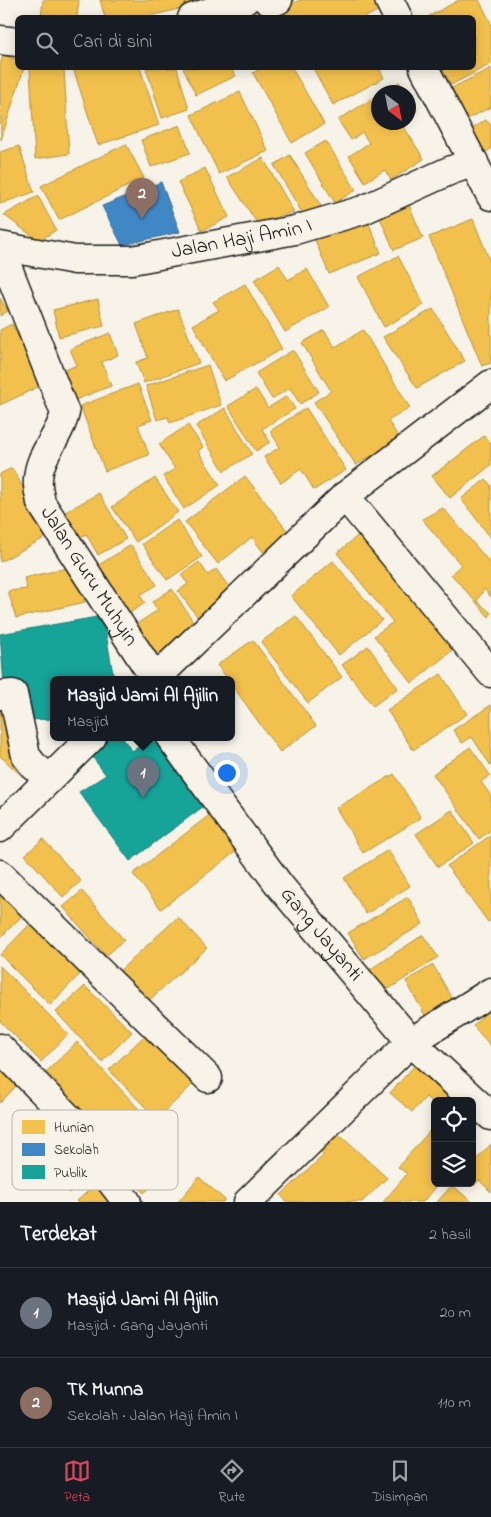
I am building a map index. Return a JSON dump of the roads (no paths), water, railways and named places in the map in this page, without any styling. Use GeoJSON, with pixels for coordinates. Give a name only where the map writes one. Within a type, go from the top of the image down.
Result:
{"type":"FeatureCollection","features":[{"type":"Feature","properties":{"kind":"street"},"geometry":{"type":"LineString","coordinates":[[201,15],[245,0]]}},
{"type":"Feature","properties":{"kind":"street"},"geometry":{"type":"LineString","coordinates":[[267,0],[273,2],[278,0]]}},
{"type":"Feature","properties":{"kind":"street"},"geometry":{"type":"LineString","coordinates":[[389,0],[396,15]]}},
{"type":"Feature","properties":{"kind":"street"},"geometry":{"type":"LineString","coordinates":[[0,40],[15,42]]}},
{"type":"Feature","properties":{"kind":"street"},"geometry":{"type":"LineString","coordinates":[[425,70],[491,196]]}},
{"type":"Feature","properties":{"kind":"street","name":"Jalan Haji Amin I"},"geometry":{"type":"LineString","coordinates":[[0,247],[75,260],[132,260],[303,228],[363,210],[449,171],[474,162]]}},
{"type":"Feature","properties":{"kind":"street","name":"Jalan Guru Muhyin"},"geometry":{"type":"LineString","coordinates":[[0,247],[65,414],[62,426],[41,461],[37,481],[41,503],[153,676]]}},
{"type":"Feature","properties":{"kind":"street","name":"Jalan Guru Muhyin"},"geometry":{"type":"LineString","coordinates":[[158,676],[345,496],[491,384]]}},
{"type":"Feature","properties":{"kind":"street"},"geometry":{"type":"LineString","coordinates":[[345,496],[491,673]]}},
{"type":"Feature","properties":{"kind":"street"},"geometry":{"type":"LineString","coordinates":[[0,695],[13,694],[26,756],[34,766],[49,778]]}},
{"type":"Feature","properties":{"kind":"street"},"geometry":{"type":"LineString","coordinates":[[0,828],[88,741]]}},
{"type":"Feature","properties":{"kind":"street","name":"Gang Jayanti"},"geometry":{"type":"LineString","coordinates":[[173,741],[280,886],[411,1042],[491,1116]]}},
{"type":"Feature","properties":{"kind":"street"},"geometry":{"type":"LineString","coordinates":[[0,874],[208,1078]]}},
{"type":"Feature","properties":{"kind":"street"},"geometry":{"type":"LineString","coordinates":[[248,1202],[411,1042],[491,992]]}},
{"type":"Feature","properties":{"kind":"street"},"geometry":{"type":"LineString","coordinates":[[0,1048],[61,1110]]}},
{"type":"Feature","properties":{"kind":"street"},"geometry":{"type":"LineString","coordinates":[[118,1190],[127,1202]]}},
{"type":"Feature","properties":{"kind":"place","name":"TK Munna"},"geometry":{"type":"Point","coordinates":[142,219]}},
{"type":"Feature","properties":{"kind":"place","name":"Masjid Jami Al Ajilin"},"geometry":{"type":"Point","coordinates":[143,798]}}]}
